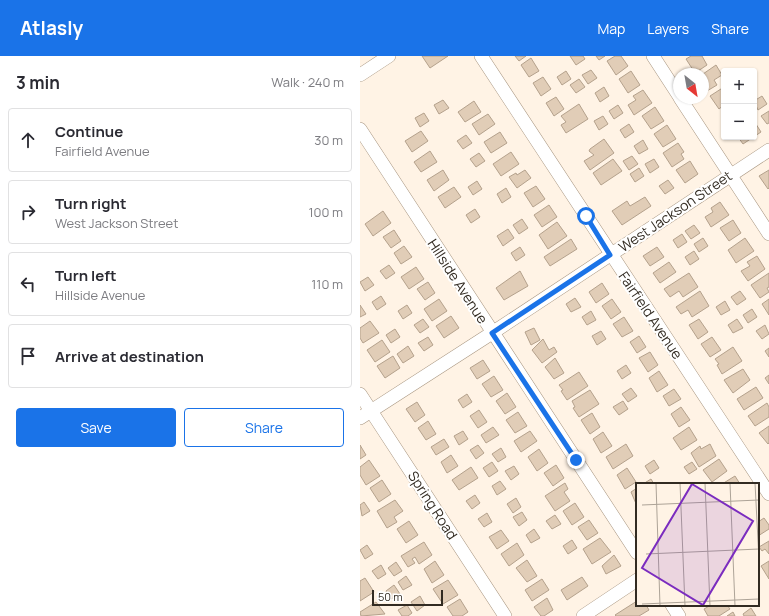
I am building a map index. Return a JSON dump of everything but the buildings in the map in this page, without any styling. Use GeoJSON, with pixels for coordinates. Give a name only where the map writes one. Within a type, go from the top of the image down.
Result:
{"type":"FeatureCollection","features":[{"type":"Feature","properties":{"kind":"street"},"geometry":{"type":"LineString","coordinates":[[360,75],[389,56]]}},
{"type":"Feature","properties":{"kind":"street","name":"Fairfield Avenue"},"geometry":{"type":"LineString","coordinates":[[481,56],[610,255],[769,493]]}},
{"type":"Feature","properties":{"kind":"street"},"geometry":{"type":"LineString","coordinates":[[653,56],[673,86]]}},
{"type":"Feature","properties":{"kind":"street"},"geometry":{"type":"LineString","coordinates":[[685,104],[769,234]]}},
{"type":"Feature","properties":{"kind":"street","name":"Hillside Avenue"},"geometry":{"type":"LineString","coordinates":[[360,129],[636,551]]}},
{"type":"Feature","properties":{"kind":"street","name":"West Jackson Street"},"geometry":{"type":"LineString","coordinates":[[360,418],[492,333],[730,174],[769,150]]}},
{"type":"Feature","properties":{"kind":"street","name":"Spring Road"},"geometry":{"type":"LineString","coordinates":[[360,394],[505,616]]}},
{"type":"Feature","properties":{"kind":"street"},"geometry":{"type":"LineString","coordinates":[[759,499],[769,493]]}},
{"type":"Feature","properties":{"kind":"street"},"geometry":{"type":"LineString","coordinates":[[583,616],[636,581]]}},
{"type":"Feature","properties":{"kind":"street"},"geometry":{"type":"LineString","coordinates":[[673,606],[679,616]]}},
{"type":"Feature","properties":{"kind":"route"},"geometry":{"type":"LineString","coordinates":[[576,460],[492,333],[610,255],[586,216]]}}]}
